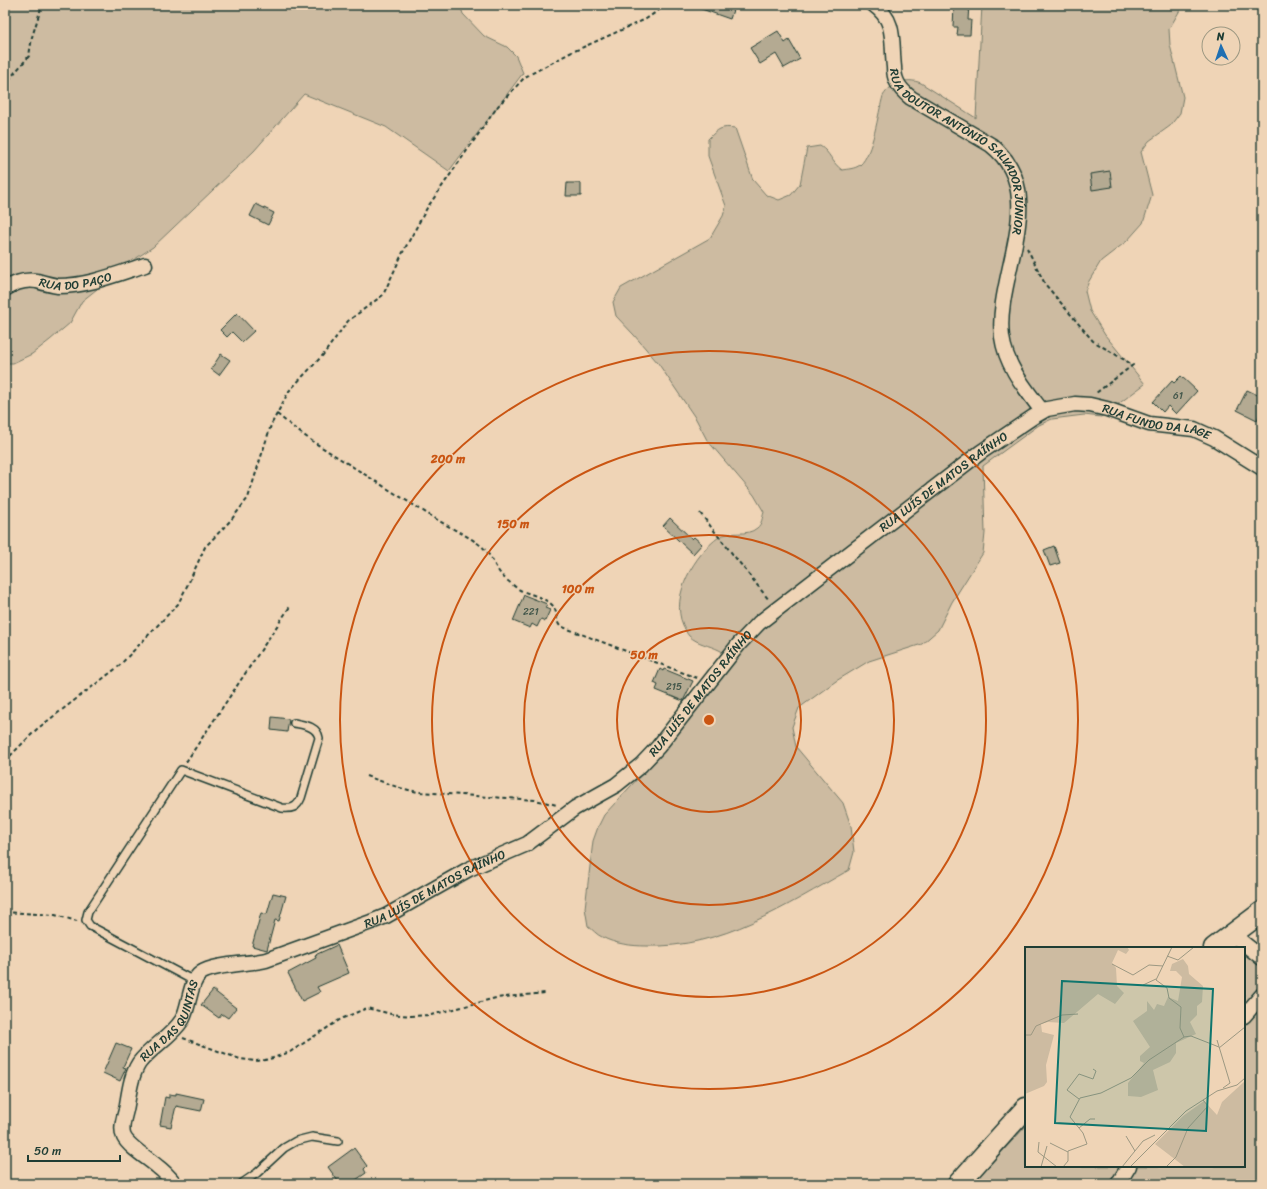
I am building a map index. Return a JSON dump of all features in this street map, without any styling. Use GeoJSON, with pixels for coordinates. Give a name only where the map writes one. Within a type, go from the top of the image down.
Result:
{"type":"FeatureCollection","features":[{"type":"Feature","properties":{"kind":"main road"},"geometry":{"type":"LineString","coordinates":[[1215,947],[1262,912]]}},
{"type":"Feature","properties":{"kind":"main road"},"geometry":{"type":"LineString","coordinates":[[958,1184],[1025,1109]]}},
{"type":"Feature","properties":{"kind":"street","name":"RUA DOUTOR ANTÓNIO SALVADOR JÚNIOR"},"geometry":{"type":"LineString","coordinates":[[874,5],[881,10],[888,19],[891,30],[894,71],[897,82],[904,91],[912,98],[991,145],[1007,162],[1013,173],[1017,188],[1020,214],[1003,306],[1002,338],[1013,370],[1042,411]]}},
{"type":"Feature","properties":{"kind":"street","name":"RUA DO PAÇO"},"geometry":{"type":"LineString","coordinates":[[5,289],[20,282],[29,281],[37,281],[58,286],[76,284],[99,280],[145,265]]}},
{"type":"Feature","properties":{"kind":"street","name":"RUA FUNDO DA LAGE"},"geometry":{"type":"LineString","coordinates":[[1042,411],[1062,406],[1080,405],[1101,407],[1153,425],[1199,431],[1214,438],[1262,468]]}},
{"type":"Feature","properties":{"kind":"street","name":"RUA LUÍS DE MATOS RAÍNHO"},"geometry":{"type":"LineString","coordinates":[[336,935],[386,916],[474,866],[526,844],[572,810],[616,786],[641,765],[663,742],[745,637],[759,623],[981,452],[1042,411]]}},
{"type":"Feature","properties":{"kind":"street"},"geometry":{"type":"LineString","coordinates":[[1232,934],[1262,958]]}},
{"type":"Feature","properties":{"kind":"street","name":"RUA DAS QUINTAS"},"geometry":{"type":"LineString","coordinates":[[175,1184],[165,1172],[124,1137],[122,1129],[132,1078],[136,1070],[147,1054],[170,1033],[183,1017],[194,981],[206,970],[266,960],[336,935]]}},
{"type":"Feature","properties":{"kind":"street"},"geometry":{"type":"LineString","coordinates":[[1245,1015],[1262,995]]}},
{"type":"Feature","properties":{"kind":"street"},"geometry":{"type":"LineString","coordinates":[[1118,1184],[1128,1167]]}},
{"type":"Feature","properties":{"kind":"lane"},"geometry":{"type":"LineString","coordinates":[[194,981],[94,929],[87,923],[86,920],[88,912],[181,770],[282,808],[291,808],[298,805],[319,738],[315,730],[294,722]]}},
{"type":"Feature","properties":{"kind":"lane"},"geometry":{"type":"LineString","coordinates":[[241,1184],[257,1173],[284,1148],[296,1140],[312,1137],[338,1141]]}},
{"type":"Feature","properties":{"kind":"path"},"geometry":{"type":"LineString","coordinates":[[5,86],[29,56],[32,37],[42,5]]}},
{"type":"Feature","properties":{"kind":"path"},"geometry":{"type":"LineString","coordinates":[[5,761],[37,729],[118,667],[178,604],[205,547],[231,520],[248,498],[271,425],[289,391],[323,355],[348,322],[383,295],[404,250],[427,208],[498,106],[525,77],[570,53],[646,19],[666,5]]}},
{"type":"Feature","properties":{"kind":"path"},"geometry":{"type":"LineString","coordinates":[[1026,246],[1045,284],[1093,340],[1133,365],[1080,405]]}},
{"type":"Feature","properties":{"kind":"path"},"geometry":{"type":"LineString","coordinates":[[277,414],[312,441],[482,547],[490,556],[499,573],[506,580],[519,589],[548,602],[553,606],[560,626],[709,682]]}},
{"type":"Feature","properties":{"kind":"path"},"geometry":{"type":"LineString","coordinates":[[700,513],[776,609]]}},
{"type":"Feature","properties":{"kind":"path"},"geometry":{"type":"LineString","coordinates":[[181,770],[290,605]]}},
{"type":"Feature","properties":{"kind":"path"},"geometry":{"type":"LineString","coordinates":[[366,776],[412,790],[539,801],[556,804],[572,810]]}},
{"type":"Feature","properties":{"kind":"path"},"geometry":{"type":"LineString","coordinates":[[5,912],[54,915],[87,923]]}},
{"type":"Feature","properties":{"kind":"path"},"geometry":{"type":"LineString","coordinates":[[170,1033],[240,1059],[247,1061],[264,1060],[290,1052],[341,1019],[367,1008],[391,1014],[411,1016],[431,1015],[496,998],[545,993]]}},
{"type":"Feature","properties":{"kind":"shaded area"},"geometry":{"type":"Polygon","coordinates":[[[5,5],[460,5],[463,14],[484,36],[507,47],[516,56],[523,73],[449,171],[386,127],[304,94],[254,151],[153,247],[132,261],[82,301],[70,323],[32,354],[13,363],[5,363],[5,5]]]}},
{"type":"Feature","properties":{"kind":"shaded area"},"geometry":{"type":"Polygon","coordinates":[[[982,5],[1183,5],[1169,29],[1170,45],[1183,97],[1180,113],[1170,126],[1149,141],[1141,152],[1152,195],[1143,223],[1127,241],[1101,261],[1085,291],[1090,311],[1105,335],[1145,384],[1101,417],[1084,415],[1052,419],[1039,425],[983,466],[985,533],[983,553],[952,602],[938,630],[922,644],[869,661],[836,681],[799,708],[792,727],[796,747],[843,803],[851,826],[854,852],[849,870],[802,897],[752,922],[701,940],[674,945],[646,946],[635,946],[612,941],[598,935],[588,926],[585,908],[593,841],[598,827],[604,815],[642,774],[684,724],[731,660],[723,652],[696,641],[688,635],[680,614],[682,589],[687,576],[701,554],[710,544],[723,535],[753,531],[760,525],[764,512],[754,495],[707,440],[696,419],[658,363],[616,316],[613,302],[621,288],[710,238],[723,216],[726,206],[708,156],[708,139],[720,129],[726,127],[735,128],[753,180],[766,195],[779,200],[791,195],[800,184],[807,148],[820,146],[842,170],[860,165],[865,160],[872,143],[883,96],[886,91],[899,82],[915,81],[921,83],[976,118],[982,5]]]}},
{"type":"Feature","properties":{"kind":"shaded area"},"geometry":{"type":"Polygon","coordinates":[[[1245,950],[1262,965],[1262,1184],[972,1184],[1025,1127],[1025,1167],[1245,1167],[1245,950]]]}},
{"type":"Feature","properties":{"kind":"building"},"geometry":{"type":"Polygon","coordinates":[[[693,5],[731,5],[730,9],[733,10],[730,19],[693,5]]]}},
{"type":"Feature","properties":{"kind":"building"},"geometry":{"type":"Polygon","coordinates":[[[954,5],[969,5],[968,20],[971,20],[970,35],[957,35],[958,27],[953,27],[954,5]]]}},
{"type":"Feature","properties":{"kind":"building"},"geometry":{"type":"Polygon","coordinates":[[[778,31],[785,43],[789,40],[800,59],[784,68],[776,54],[760,64],[750,48],[778,31]]]}},
{"type":"Feature","properties":{"kind":"building"},"geometry":{"type":"Polygon","coordinates":[[[1110,171],[1112,187],[1092,190],[1090,174],[1110,171]]]}},
{"type":"Feature","properties":{"kind":"building"},"geometry":{"type":"Polygon","coordinates":[[[567,183],[581,183],[581,196],[566,196],[567,183]]]}},
{"type":"Feature","properties":{"kind":"building"},"geometry":{"type":"Polygon","coordinates":[[[256,204],[274,213],[268,225],[250,216],[256,204]]]}},
{"type":"Feature","properties":{"kind":"building"},"geometry":{"type":"Polygon","coordinates":[[[237,313],[254,331],[242,342],[232,332],[227,337],[220,330],[237,313]]]}},
{"type":"Feature","properties":{"kind":"building"},"geometry":{"type":"Polygon","coordinates":[[[221,354],[230,360],[219,375],[211,369],[221,354]]]}},
{"type":"Feature","properties":{"kind":"building"},"geometry":{"type":"Polygon","coordinates":[[[1181,376],[1197,391],[1176,414],[1168,406],[1163,412],[1153,402],[1172,381],[1174,383],[1181,376]]]}},
{"type":"Feature","properties":{"kind":"building"},"geometry":{"type":"Polygon","coordinates":[[[1247,390],[1262,397],[1262,410],[1257,420],[1237,410],[1247,390]]]}},
{"type":"Feature","properties":{"kind":"building"},"geometry":{"type":"Polygon","coordinates":[[[670,518],[692,539],[694,537],[702,544],[693,554],[663,526],[670,518]]]}},
{"type":"Feature","properties":{"kind":"building"},"geometry":{"type":"Polygon","coordinates":[[[1054,546],[1060,563],[1050,566],[1044,550],[1054,546]]]}},
{"type":"Feature","properties":{"kind":"building"},"geometry":{"type":"Polygon","coordinates":[[[524,595],[547,604],[545,608],[550,610],[545,621],[541,619],[537,627],[532,624],[530,628],[513,621],[524,595]]]}},
{"type":"Feature","properties":{"kind":"building"},"geometry":{"type":"Polygon","coordinates":[[[660,669],[663,671],[664,669],[693,681],[683,701],[656,690],[658,685],[654,683],[660,669]]]}},
{"type":"Feature","properties":{"kind":"building"},"geometry":{"type":"Polygon","coordinates":[[[272,717],[289,719],[287,732],[271,730],[272,717]]]}},
{"type":"Feature","properties":{"kind":"building"},"geometry":{"type":"Polygon","coordinates":[[[273,893],[286,896],[279,921],[275,920],[267,950],[252,946],[261,913],[267,914],[273,893]]]}},
{"type":"Feature","properties":{"kind":"building"},"geometry":{"type":"Polygon","coordinates":[[[337,945],[349,973],[317,987],[320,992],[302,1001],[288,973],[316,958],[315,955],[337,945]]]}},
{"type":"Feature","properties":{"kind":"building"},"geometry":{"type":"Polygon","coordinates":[[[213,990],[236,1008],[228,1018],[222,1014],[219,1018],[201,1005],[213,990]]]}},
{"type":"Feature","properties":{"kind":"building"},"geometry":{"type":"Polygon","coordinates":[[[116,1043],[131,1049],[123,1067],[126,1068],[120,1081],[103,1073],[116,1043]]]}},
{"type":"Feature","properties":{"kind":"building"},"geometry":{"type":"Polygon","coordinates":[[[176,1093],[204,1099],[201,1111],[176,1106],[171,1127],[160,1125],[165,1097],[169,1098],[169,1094],[176,1095],[176,1093]]]}},
{"type":"Feature","properties":{"kind":"building"},"geometry":{"type":"Polygon","coordinates":[[[354,1148],[367,1166],[364,1169],[366,1173],[350,1184],[340,1184],[328,1167],[354,1148]]]}}]}
